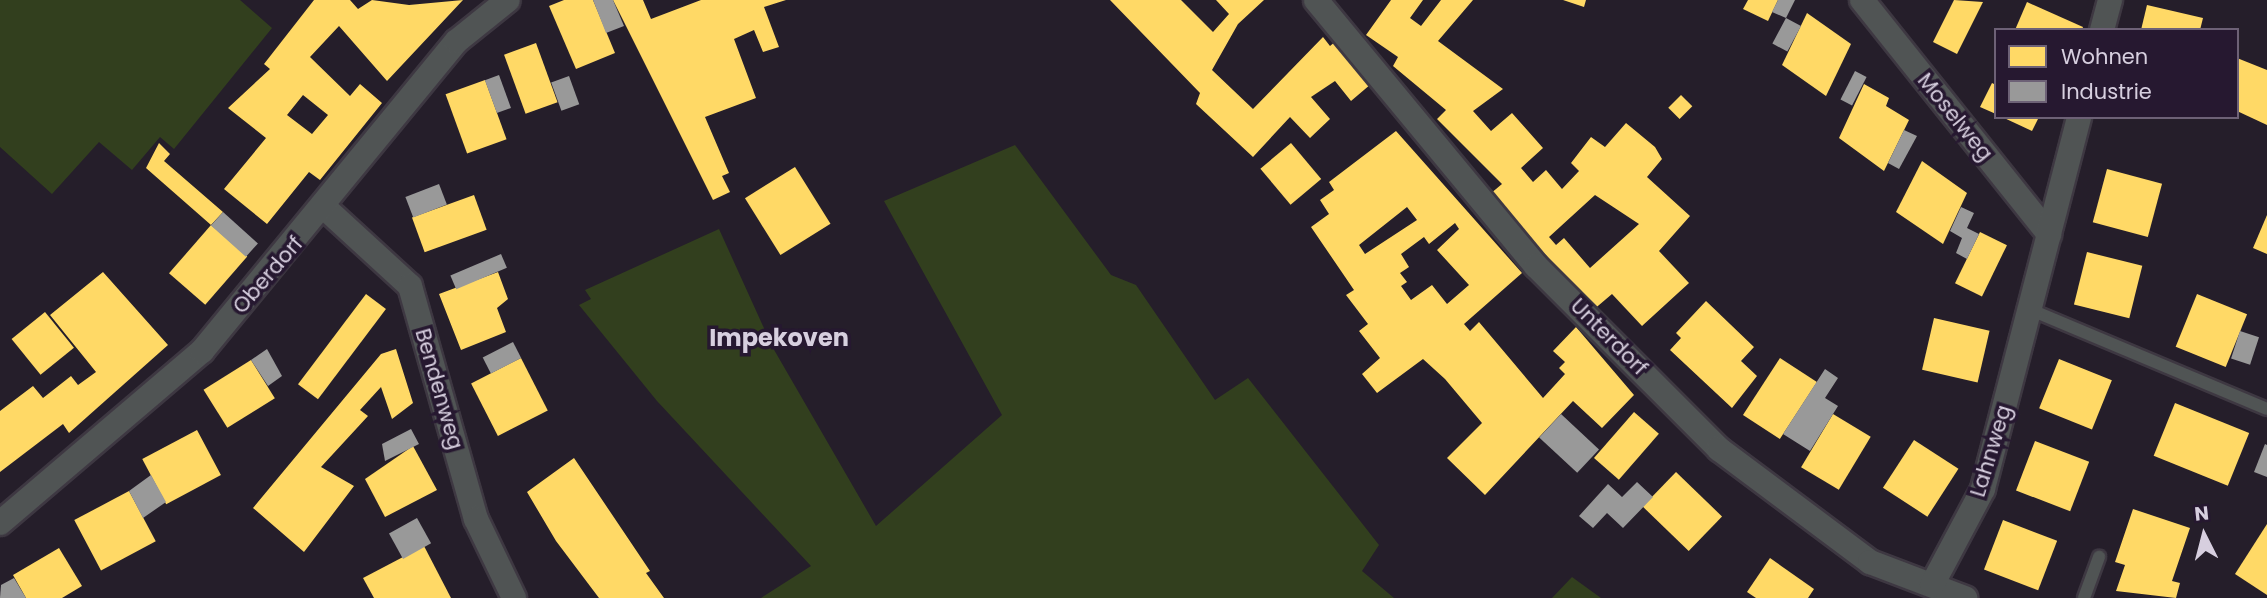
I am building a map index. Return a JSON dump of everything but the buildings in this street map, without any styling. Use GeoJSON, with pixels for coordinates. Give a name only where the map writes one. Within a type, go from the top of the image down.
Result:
{"type":"FeatureCollection","features":[{"type":"Feature","properties":{"kind":"street","name":"Oberdorf"},"geometry":{"type":"LineString","coordinates":[[0,523],[202,351],[326,208],[457,41],[508,0]]}},
{"type":"Feature","properties":{"kind":"street","name":"Unterdorf"},"geometry":{"type":"LineString","coordinates":[[1316,0],[1536,266],[1719,449],[1870,562],[1965,598]]}},
{"type":"Feature","properties":{"kind":"street","name":"Moselweg"},"geometry":{"type":"LineString","coordinates":[[1862,0],[2049,234]]}},
{"type":"Feature","properties":{"kind":"street"},"geometry":{"type":"LineString","coordinates":[[2103,28],[2110,0]]}},
{"type":"Feature","properties":{"kind":"street","name":"Lahnweg"},"geometry":{"type":"LineString","coordinates":[[1931,585],[1983,489],[2078,119]]}},
{"type":"Feature","properties":{"kind":"street","name":"Bendenweg"},"geometry":{"type":"LineString","coordinates":[[326,208],[410,286],[476,519],[514,598]]}},
{"type":"Feature","properties":{"kind":"lane"},"geometry":{"type":"LineString","coordinates":[[2029,309],[2267,408]]}},
{"type":"Feature","properties":{"kind":"lane"},"geometry":{"type":"LineString","coordinates":[[2084,598],[2099,557]]}},
{"type":"Feature","properties":{"kind":"green space"},"geometry":{"type":"Polygon","coordinates":[[[0,0],[240,0],[272,28],[174,149],[160,137],[132,170],[99,142],[52,194],[0,147],[0,0]]]}},
{"type":"Feature","properties":{"kind":"green space"},"geometry":{"type":"Polygon","coordinates":[[[1015,145],[1111,275],[1136,285],[1215,400],[1248,378],[1379,545],[1362,571],[1394,598],[761,598],[811,566],[657,401],[579,305],[591,299],[585,290],[719,229],[773,348],[876,526],[1002,415],[884,201],[1015,145]]]}},
{"type":"Feature","properties":{"kind":"green space"},"geometry":{"type":"Polygon","coordinates":[[[1572,577],[1601,598],[1552,598],[1572,577]]]}},
{"type":"Feature","properties":{"kind":"district","name":"Impekoven"},"geometry":{"type":"Point","coordinates":[779,338]}}]}
